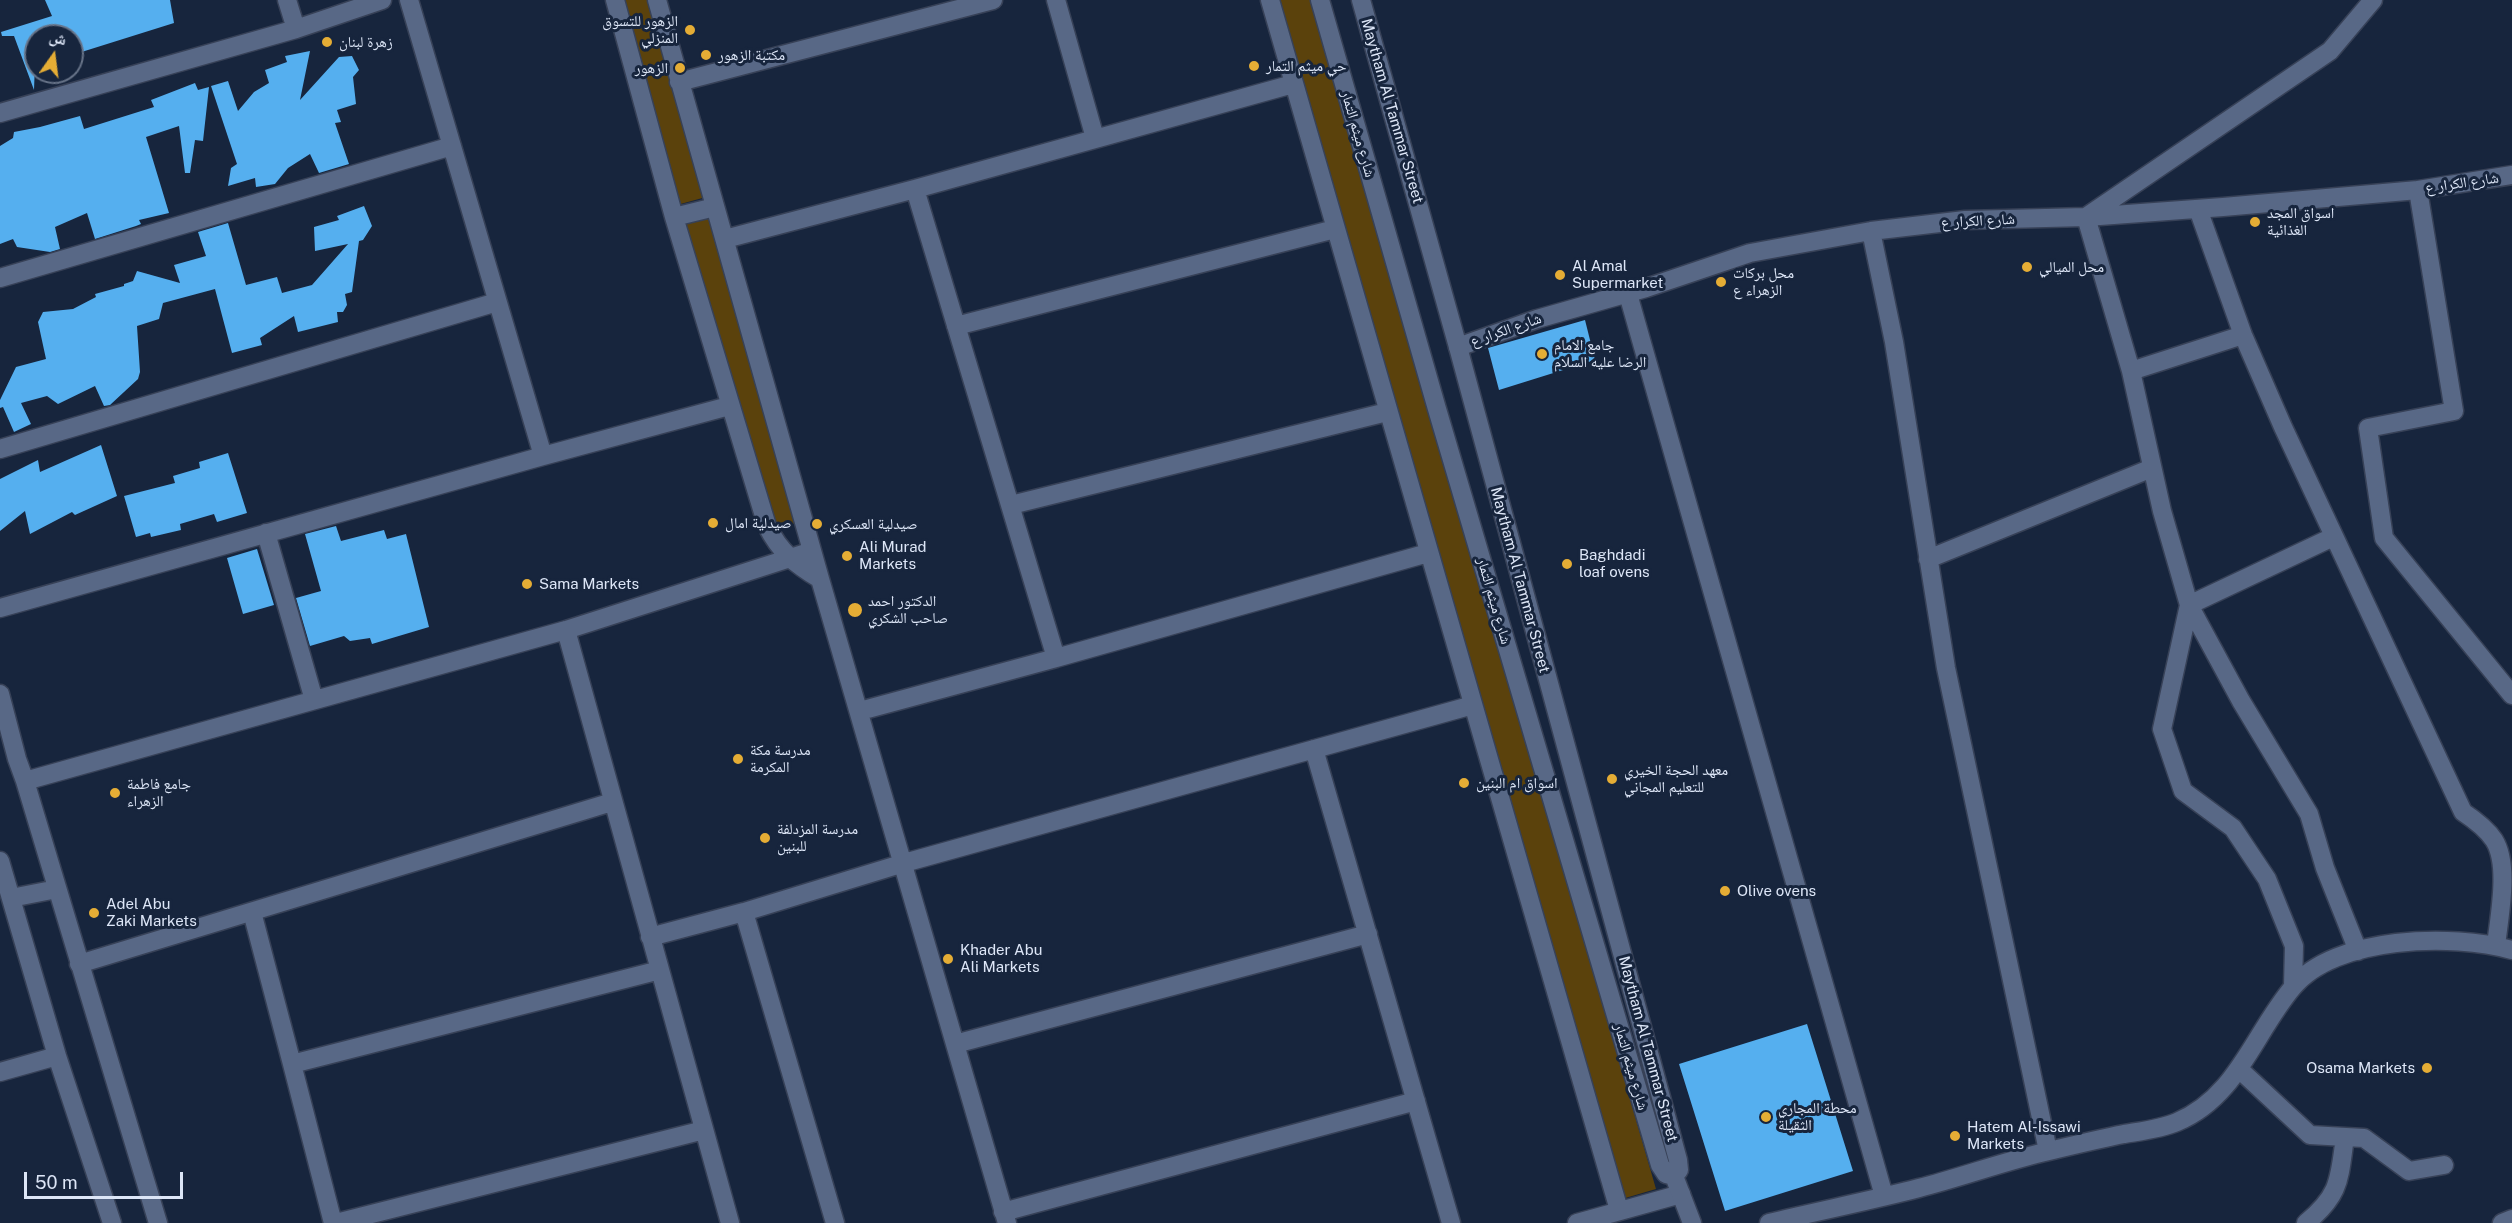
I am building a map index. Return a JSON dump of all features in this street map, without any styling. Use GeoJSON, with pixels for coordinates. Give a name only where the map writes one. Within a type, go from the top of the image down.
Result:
{"type":"FeatureCollection","features":[{"type":"Feature","properties":{"kind":"street"},"geometry":{"type":"LineString","coordinates":[[287,0],[296,29]]}},
{"type":"Feature","properties":{"kind":"street"},"geometry":{"type":"LineString","coordinates":[[0,113],[296,29],[382,0]]}},
{"type":"Feature","properties":{"kind":"street"},"geometry":{"type":"LineString","coordinates":[[409,0],[543,456]]}},
{"type":"Feature","properties":{"kind":"street"},"geometry":{"type":"LineString","coordinates":[[615,0],[674,217],[729,406],[767,526],[777,546],[789,558],[820,579]]}},
{"type":"Feature","properties":{"kind":"street"},"geometry":{"type":"LineString","coordinates":[[657,0],[820,579],[1005,1217],[1416,1101]]}},
{"type":"Feature","properties":{"kind":"street"},"geometry":{"type":"LineString","coordinates":[[680,82],[993,0]]}},
{"type":"Feature","properties":{"kind":"street"},"geometry":{"type":"LineString","coordinates":[[1056,0],[1095,138]]}},
{"type":"Feature","properties":{"kind":"street"},"geometry":{"type":"LineString","coordinates":[[1269,0],[1619,1210]]}},
{"type":"Feature","properties":{"kind":"street","name":"شارع ميثم التمار"},"geometry":{"type":"LineString","coordinates":[[1320,0],[1437,409],[1656,1154],[1666,1174],[1674,1176],[1679,1170],[1678,1160],[1458,347]]}},
{"type":"Feature","properties":{"kind":"street","name":"Maytham Al Tammar Street"},"geometry":{"type":"LineString","coordinates":[[1360,0],[1458,347]]}},
{"type":"Feature","properties":{"kind":"street"},"geometry":{"type":"LineString","coordinates":[[2358,951],[2325,868],[2309,814],[2241,701],[2189,606],[2162,511],[2131,371],[2086,217],[2330,51],[2373,0]]}},
{"type":"Feature","properties":{"kind":"street"},"geometry":{"type":"LineString","coordinates":[[725,239],[1293,84]]}},
{"type":"Feature","properties":{"kind":"street"},"geometry":{"type":"LineString","coordinates":[[0,278],[452,146]]}},
{"type":"Feature","properties":{"kind":"street","name":"شارع الكرار ع"},"geometry":{"type":"LineString","coordinates":[[1458,347],[1537,319],[1628,294],[1750,253],[1871,231],[1965,220],[2086,217],[2418,190],[2512,175]]}},
{"type":"Feature","properties":{"kind":"street"},"geometry":{"type":"LineString","coordinates":[[915,189],[1056,658]]}},
{"type":"Feature","properties":{"kind":"street"},"geometry":{"type":"LineString","coordinates":[[2418,190],[2454,411],[2368,428],[2384,538],[2512,695]]}},
{"type":"Feature","properties":{"kind":"street"},"geometry":{"type":"LineString","coordinates":[[674,217],[716,207]]}},
{"type":"Feature","properties":{"kind":"street"},"geometry":{"type":"LineString","coordinates":[[1768,1223],[1884,1196],[2048,1151],[2175,1123],[2205,1107],[2239,1069],[2293,986],[2323,964],[2358,951],[2424,941],[2504,948],[2503,871],[2495,842],[2480,824],[2463,812],[2333,537],[2243,335],[2198,209]]}},
{"type":"Feature","properties":{"kind":"street"},"geometry":{"type":"LineString","coordinates":[[956,326],[1335,229]]}},
{"type":"Feature","properties":{"kind":"street"},"geometry":{"type":"LineString","coordinates":[[1871,231],[1894,342],[1946,668],[2048,1151]]}},
{"type":"Feature","properties":{"kind":"street"},"geometry":{"type":"LineString","coordinates":[[1628,294],[1884,1196]]}},
{"type":"Feature","properties":{"kind":"street"},"geometry":{"type":"LineString","coordinates":[[0,448],[497,302]]}},
{"type":"Feature","properties":{"kind":"street"},"geometry":{"type":"LineString","coordinates":[[2131,371],[2243,335]]}},
{"type":"Feature","properties":{"kind":"street"},"geometry":{"type":"LineString","coordinates":[[0,608],[729,406]]}},
{"type":"Feature","properties":{"kind":"street"},"geometry":{"type":"LineString","coordinates":[[1011,505],[1388,412]]}},
{"type":"Feature","properties":{"kind":"street"},"geometry":{"type":"LineString","coordinates":[[1928,559],[2152,468]]}},
{"type":"Feature","properties":{"kind":"street"},"geometry":{"type":"LineString","coordinates":[[266,533],[314,700]]}},
{"type":"Feature","properties":{"kind":"street"},"geometry":{"type":"LineString","coordinates":[[2189,606],[2333,537]]}},
{"type":"Feature","properties":{"kind":"street"},"geometry":{"type":"LineString","coordinates":[[25,781],[566,630],[812,551]]}},
{"type":"Feature","properties":{"kind":"street"},"geometry":{"type":"LineString","coordinates":[[860,711],[1428,553]]}},
{"type":"Feature","properties":{"kind":"street"},"geometry":{"type":"LineString","coordinates":[[2189,606],[2162,729],[2183,791],[2233,828],[2267,879],[2294,946],[2293,986]]}},
{"type":"Feature","properties":{"kind":"street"},"geometry":{"type":"LineString","coordinates":[[566,630],[730,1223]]}},
{"type":"Feature","properties":{"kind":"street"},"geometry":{"type":"LineString","coordinates":[[0,694],[17,759],[158,1223]]}},
{"type":"Feature","properties":{"kind":"street"},"geometry":{"type":"LineString","coordinates":[[650,937],[744,912],[904,863],[1473,705]]}},
{"type":"Feature","properties":{"kind":"street"},"geometry":{"type":"LineString","coordinates":[[1314,749],[1451,1223]]}},
{"type":"Feature","properties":{"kind":"street"},"geometry":{"type":"LineString","coordinates":[[79,964],[612,802]]}},
{"type":"Feature","properties":{"kind":"street"},"geometry":{"type":"LineString","coordinates":[[0,861],[57,1056],[112,1223]]}},
{"type":"Feature","properties":{"kind":"street"},"geometry":{"type":"LineString","coordinates":[[11,898],[57,889]]}},
{"type":"Feature","properties":{"kind":"street"},"geometry":{"type":"LineString","coordinates":[[252,912],[334,1223],[704,1130]]}},
{"type":"Feature","properties":{"kind":"street"},"geometry":{"type":"LineString","coordinates":[[744,912],[835,1223]]}},
{"type":"Feature","properties":{"kind":"street"},"geometry":{"type":"LineString","coordinates":[[955,1044],[1368,934]]}},
{"type":"Feature","properties":{"kind":"street"},"geometry":{"type":"LineString","coordinates":[[292,1064],[660,970]]}},
{"type":"Feature","properties":{"kind":"street"},"geometry":{"type":"LineString","coordinates":[[0,1072],[57,1056]]}},
{"type":"Feature","properties":{"kind":"street"},"geometry":{"type":"LineString","coordinates":[[2239,1069],[2310,1136],[2364,1138],[2409,1171],[2444,1165]]}},
{"type":"Feature","properties":{"kind":"street"},"geometry":{"type":"LineString","coordinates":[[2306,1223],[2321,1211],[2339,1185],[2345,1137]]}},
{"type":"Feature","properties":{"kind":"street"},"geometry":{"type":"LineString","coordinates":[[1674,1176],[1692,1223]]}},
{"type":"Feature","properties":{"kind":"street"},"geometry":{"type":"LineString","coordinates":[[1577,1223],[1681,1194]]}},
{"type":"Feature","properties":{"kind":"street"},"geometry":{"type":"LineString","coordinates":[[2502,1223],[2512,1219]]}},
{"type":"Feature","properties":{"kind":"shaded area"},"geometry":{"type":"Polygon","coordinates":[[[619,0],[651,0],[706,197],[677,205],[619,0]]]}},
{"type":"Feature","properties":{"kind":"shaded area"},"geometry":{"type":"Polygon","coordinates":[[[1276,0],[1313,0],[1656,1189],[1622,1199],[1276,0]]]}},
{"type":"Feature","properties":{"kind":"shaded area"},"geometry":{"type":"Polygon","coordinates":[[[710,217],[799,522],[774,530],[684,225],[710,217]]]}},
{"type":"Feature","properties":{"kind":"building"},"geometry":{"type":"Polygon","coordinates":[[[45,0],[170,0],[174,23],[84,51],[84,24],[26,24],[52,16],[45,0]]]}},
{"type":"Feature","properties":{"kind":"building"},"geometry":{"type":"Polygon","coordinates":[[[24,25],[24,63],[14,36],[2,36],[1,32],[24,25]]]}},
{"type":"Feature","properties":{"kind":"building"},"geometry":{"type":"Polygon","coordinates":[[[310,51],[300,100],[339,57],[352,56],[359,70],[353,77],[356,104],[337,110],[341,122],[335,123],[349,164],[319,173],[310,154],[288,168],[275,184],[256,187],[255,178],[228,186],[231,168],[237,164],[211,86],[228,81],[238,111],[254,92],[269,83],[265,70],[287,62],[285,56],[310,51]]]}},
{"type":"Feature","properties":{"kind":"building"},"geometry":{"type":"Polygon","coordinates":[[[195,83],[198,90],[209,87],[203,141],[195,140],[190,173],[185,173],[179,126],[146,137],[169,213],[139,220],[141,224],[95,239],[87,213],[55,227],[60,249],[50,252],[17,247],[13,239],[0,244],[0,146],[13,138],[14,132],[80,116],[84,129],[154,107],[151,100],[195,83]]]}},
{"type":"Feature","properties":{"kind":"building"},"geometry":{"type":"Polygon","coordinates":[[[364,206],[372,226],[363,240],[359,241],[352,292],[345,294],[347,305],[343,312],[337,312],[338,322],[298,332],[294,316],[260,338],[262,345],[232,353],[215,289],[163,303],[159,319],[137,326],[140,372],[138,379],[110,405],[104,406],[95,386],[58,404],[47,396],[21,403],[31,424],[14,432],[3,407],[0,408],[0,400],[16,367],[46,359],[38,322],[43,312],[73,309],[96,297],[95,294],[124,286],[133,281],[137,271],[180,283],[174,265],[206,256],[198,232],[228,223],[246,285],[277,277],[282,293],[312,285],[348,244],[315,251],[314,227],[339,220],[337,216],[364,206]]]}},
{"type":"Feature","properties":{"kind":"building","name":"جامع الامام الرضا عليه السلام"},"geometry":{"type":"Polygon","coordinates":[[[1585,320],[1595,360],[1499,390],[1488,348],[1585,320]]]}},
{"type":"Feature","properties":{"kind":"building"},"geometry":{"type":"Polygon","coordinates":[[[101,445],[117,496],[75,515],[72,512],[30,534],[25,511],[0,531],[0,479],[38,460],[40,472],[101,445]]]}},
{"type":"Feature","properties":{"kind":"building"},"geometry":{"type":"Polygon","coordinates":[[[228,453],[247,513],[217,522],[214,514],[180,524],[181,530],[151,537],[150,533],[136,537],[124,496],[175,483],[173,476],[200,468],[199,462],[228,453]]]}},
{"type":"Feature","properties":{"kind":"building"},"geometry":{"type":"Polygon","coordinates":[[[336,526],[341,541],[384,530],[387,539],[406,534],[429,627],[372,644],[370,638],[350,641],[344,636],[310,646],[296,598],[321,591],[305,534],[336,526]]]}},
{"type":"Feature","properties":{"kind":"building"},"geometry":{"type":"Polygon","coordinates":[[[257,549],[274,605],[243,614],[227,558],[257,549]]]}},
{"type":"Feature","properties":{"kind":"building","name":"محطة المجاري الثقيلة"},"geometry":{"type":"Polygon","coordinates":[[[1807,1024],[1853,1171],[1725,1211],[1679,1064],[1807,1024]]]}},
{"type":"Feature","properties":{"kind":"place","name":"الزهور للتسوق المنزلي"},"geometry":{"type":"Point","coordinates":[690,30]}},
{"type":"Feature","properties":{"kind":"place","name":"زهرة لبنان"},"geometry":{"type":"Point","coordinates":[327,42]}},
{"type":"Feature","properties":{"kind":"place","name":"مكتبة الزهور"},"geometry":{"type":"Point","coordinates":[706,55]}},
{"type":"Feature","properties":{"kind":"place","name":"حي ميثم التمار"},"geometry":{"type":"Point","coordinates":[1254,66]}},
{"type":"Feature","properties":{"kind":"place","name":"الزهور"},"geometry":{"type":"Point","coordinates":[680,68]}},
{"type":"Feature","properties":{"kind":"place","name":"اسواق المجد الغذائية"},"geometry":{"type":"Point","coordinates":[2255,222]}},
{"type":"Feature","properties":{"kind":"place","name":"محل الميالي"},"geometry":{"type":"Point","coordinates":[2027,267]}},
{"type":"Feature","properties":{"kind":"place","name":"Al Amal Supermarket"},"geometry":{"type":"Point","coordinates":[1560,275]}},
{"type":"Feature","properties":{"kind":"place","name":"محل بركات الزهراء ع"},"geometry":{"type":"Point","coordinates":[1721,282]}},
{"type":"Feature","properties":{"kind":"place","name":"جامع الامام الرضا عليه السلام"},"geometry":{"type":"Point","coordinates":[1542,354]}},
{"type":"Feature","properties":{"kind":"place","name":"صيدلية امال"},"geometry":{"type":"Point","coordinates":[713,523]}},
{"type":"Feature","properties":{"kind":"place","name":"صيدلية العسكري"},"geometry":{"type":"Point","coordinates":[817,524]}},
{"type":"Feature","properties":{"kind":"place","name":"Ali Murad Markets"},"geometry":{"type":"Point","coordinates":[847,556]}},
{"type":"Feature","properties":{"kind":"place","name":"Baghdadi loaf ovens"},"geometry":{"type":"Point","coordinates":[1567,564]}},
{"type":"Feature","properties":{"kind":"place","name":"Sama Markets"},"geometry":{"type":"Point","coordinates":[527,584]}},
{"type":"Feature","properties":{"kind":"place","name":"الدكتور احمد صاحب الشكري"},"geometry":{"type":"Point","coordinates":[855,610]}},
{"type":"Feature","properties":{"kind":"place","name":"مدرسة مكة المكرمة"},"geometry":{"type":"Point","coordinates":[738,759]}},
{"type":"Feature","properties":{"kind":"place","name":"معهد الحجة الخيري للتعليم المجاني"},"geometry":{"type":"Point","coordinates":[1612,779]}},
{"type":"Feature","properties":{"kind":"place","name":"اسواق ام البنين"},"geometry":{"type":"Point","coordinates":[1464,783]}},
{"type":"Feature","properties":{"kind":"place","name":"جامع فاطمة الزهراء"},"geometry":{"type":"Point","coordinates":[115,793]}},
{"type":"Feature","properties":{"kind":"place","name":"مدرسة المزدلفة للبنين"},"geometry":{"type":"Point","coordinates":[765,838]}},
{"type":"Feature","properties":{"kind":"place","name":"Olive ovens"},"geometry":{"type":"Point","coordinates":[1725,891]}},
{"type":"Feature","properties":{"kind":"place","name":"Adel Abu Zaki Markets"},"geometry":{"type":"Point","coordinates":[94,913]}},
{"type":"Feature","properties":{"kind":"place","name":"Khader Abu Ali Markets"},"geometry":{"type":"Point","coordinates":[948,959]}},
{"type":"Feature","properties":{"kind":"place","name":"Osama Markets"},"geometry":{"type":"Point","coordinates":[2427,1068]}},
{"type":"Feature","properties":{"kind":"place","name":"محطة المجاري الثقيلة"},"geometry":{"type":"Point","coordinates":[1766,1117]}},
{"type":"Feature","properties":{"kind":"place","name":"Hatem Al-Issawi Markets"},"geometry":{"type":"Point","coordinates":[1955,1136]}}]}
